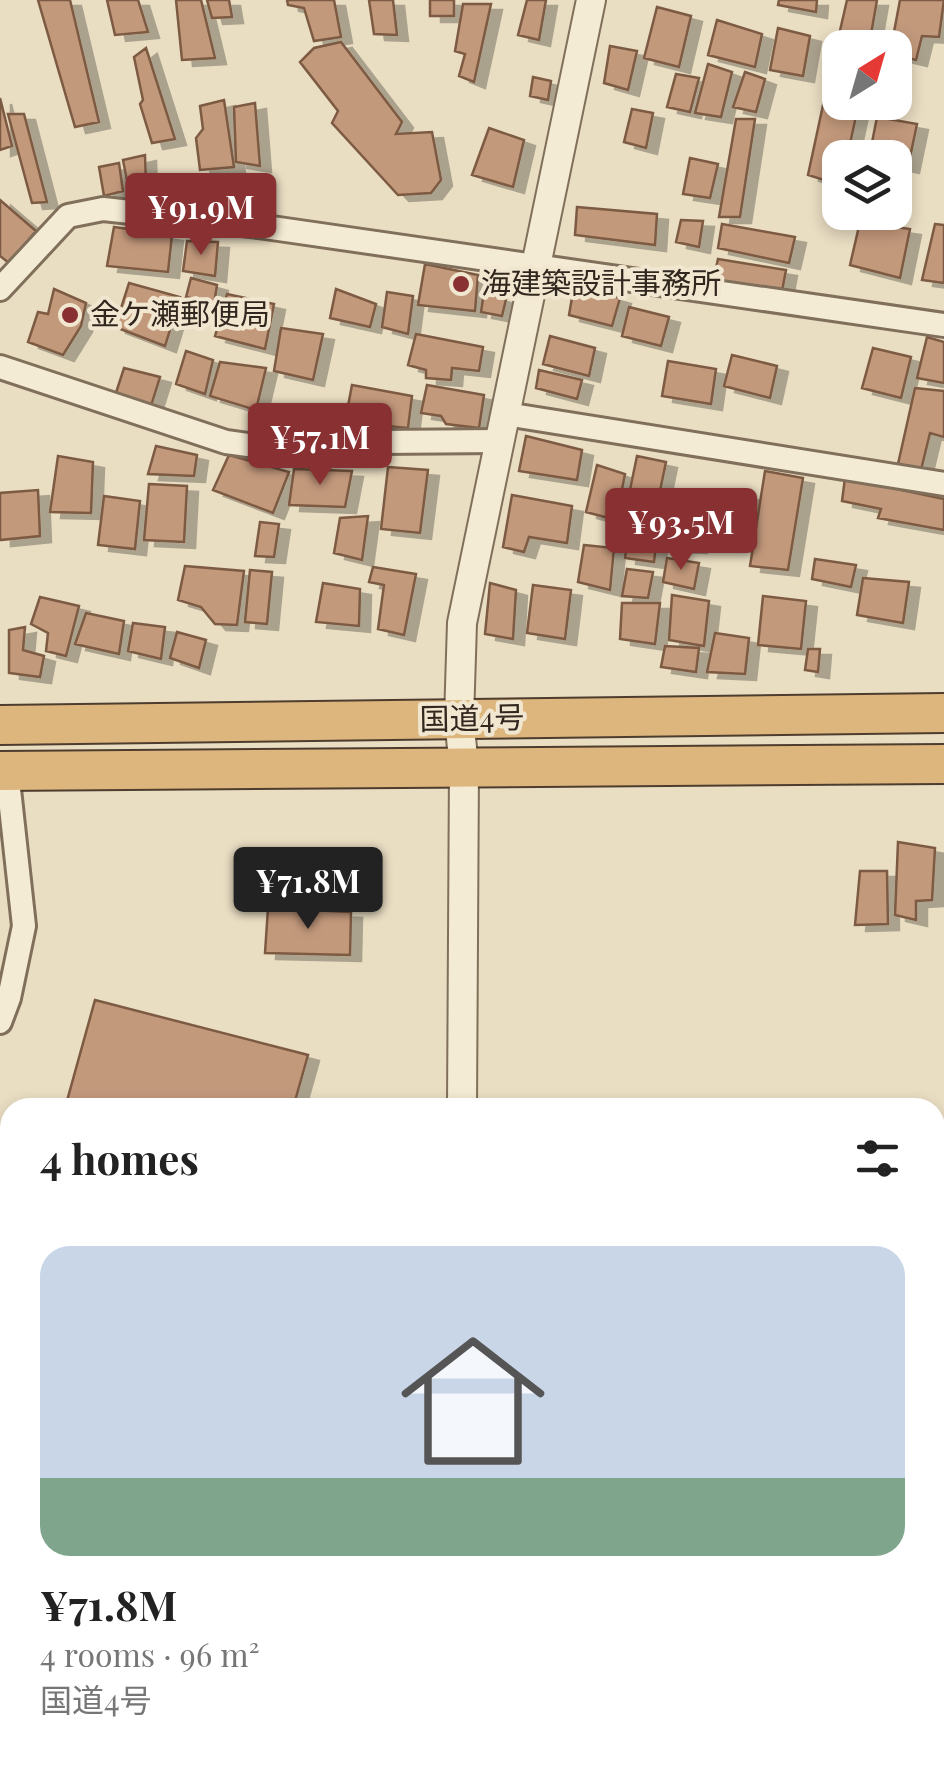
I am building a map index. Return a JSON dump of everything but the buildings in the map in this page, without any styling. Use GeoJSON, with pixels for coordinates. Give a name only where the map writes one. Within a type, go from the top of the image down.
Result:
{"type":"FeatureCollection","features":[{"type":"Feature","properties":{"kind":"highway","name":"国道4号"},"geometry":{"type":"LineString","coordinates":[[0,725],[944,713]]}},
{"type":"Feature","properties":{"kind":"highway","name":"国道4号"},"geometry":{"type":"LineString","coordinates":[[4,770],[944,764]]}},
{"type":"Feature","properties":{"kind":"street"},"geometry":{"type":"LineString","coordinates":[[462,1098],[464,767],[459,720],[462,623],[591,0]]}},
{"type":"Feature","properties":{"kind":"street"},"geometry":{"type":"LineString","coordinates":[[0,288],[68,216],[103,209],[258,226],[944,324]]}},
{"type":"Feature","properties":{"kind":"street"},"geometry":{"type":"LineString","coordinates":[[0,367],[226,442],[293,451],[503,427],[944,484]]}},
{"type":"Feature","properties":{"kind":"street"},"geometry":{"type":"LineString","coordinates":[[0,1022],[24,926],[4,770]]}},
{"type":"Feature","properties":{"kind":"place","name":"海建築設計事務所"},"geometry":{"type":"Point","coordinates":[461,284]}},
{"type":"Feature","properties":{"kind":"place","name":"金ケ瀬郵便局"},"geometry":{"type":"Point","coordinates":[70,315]}}]}
